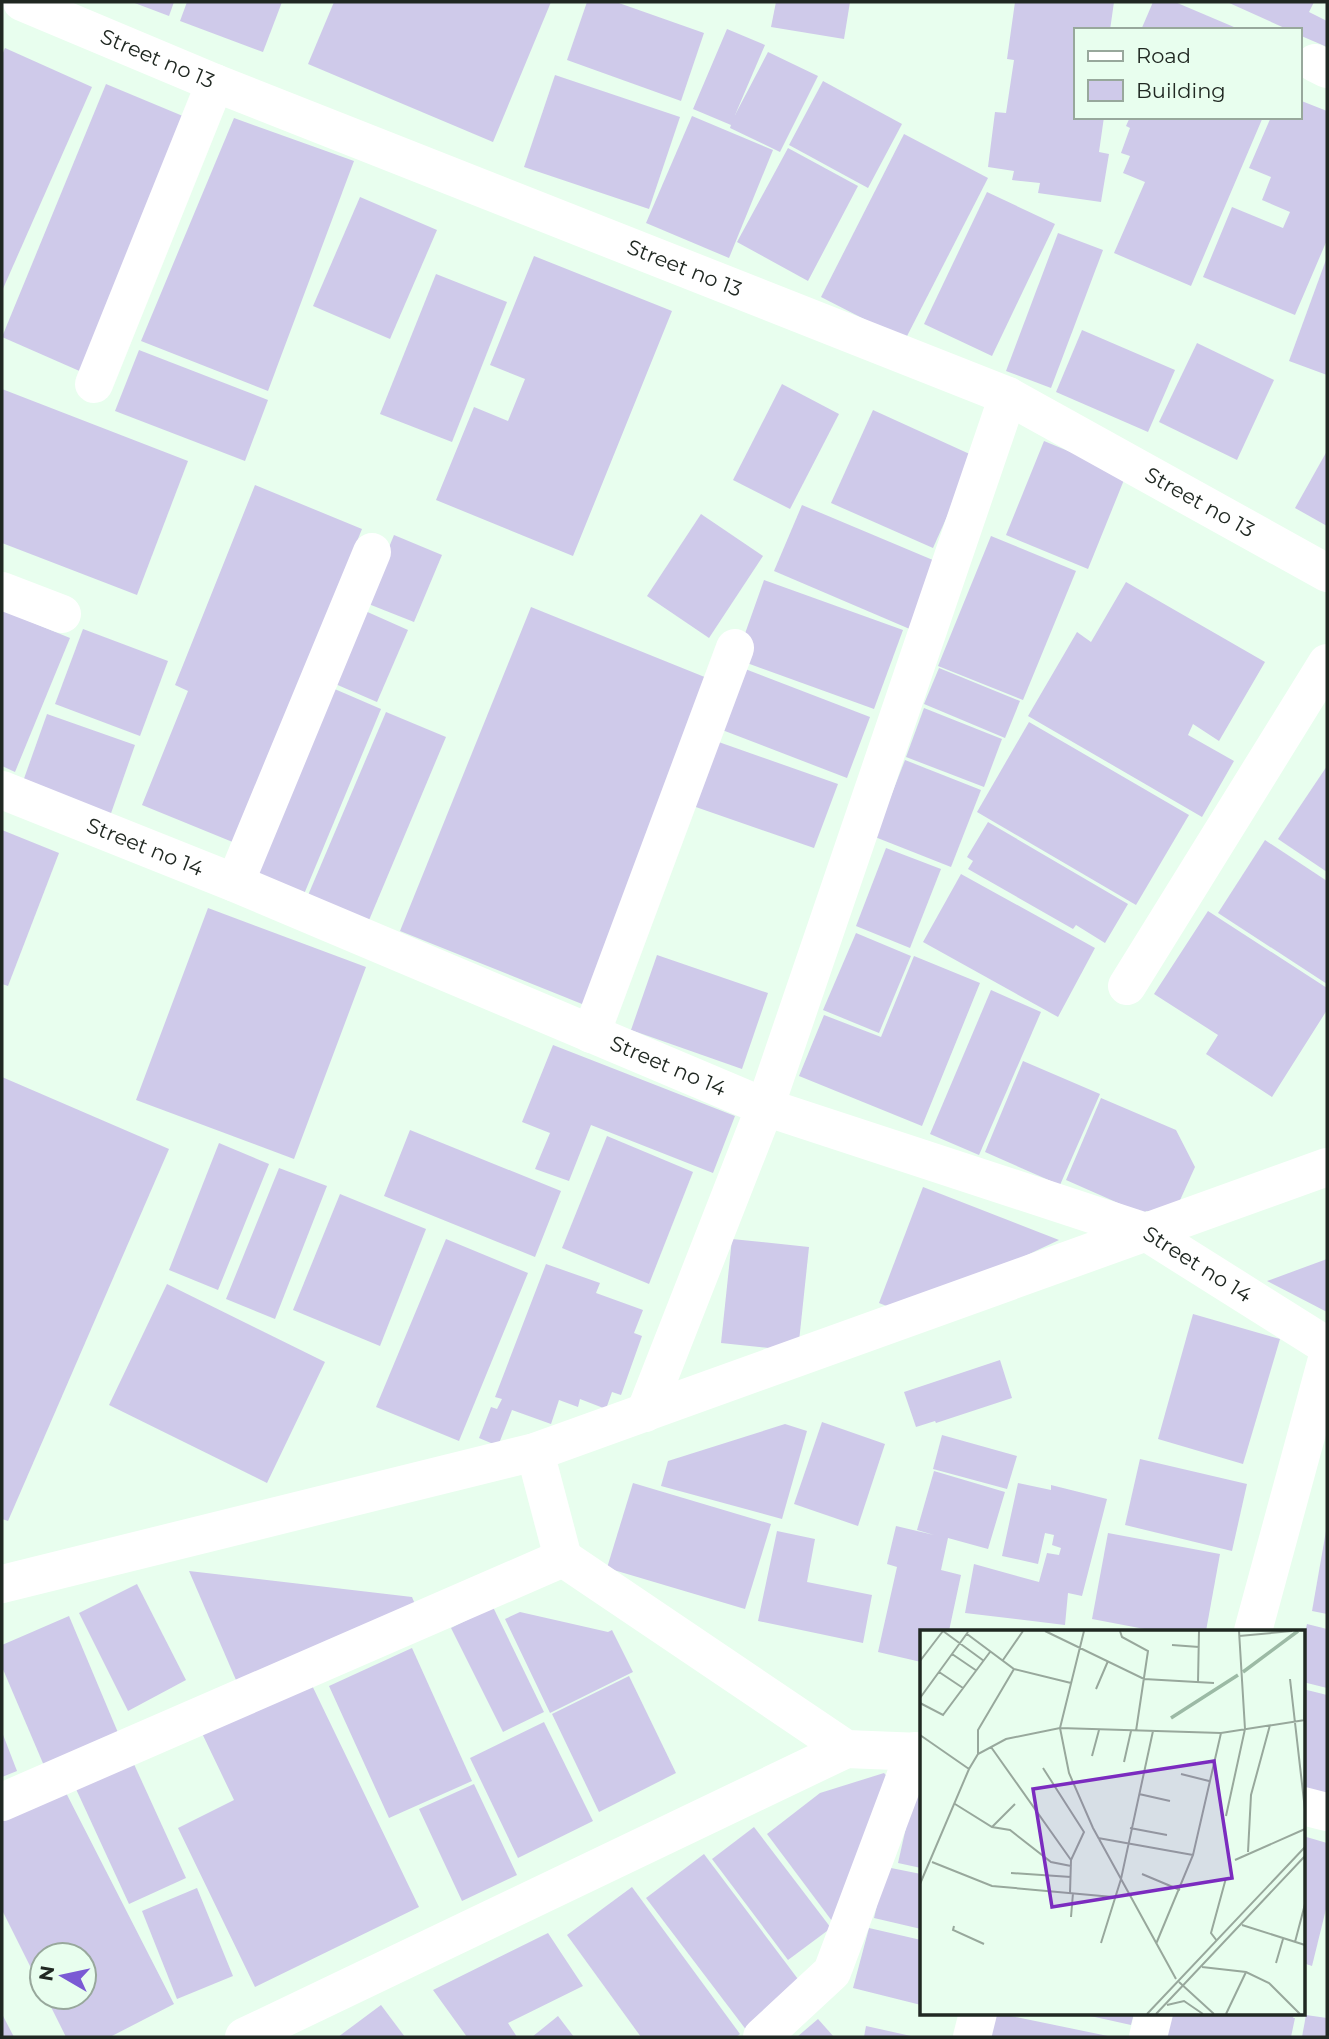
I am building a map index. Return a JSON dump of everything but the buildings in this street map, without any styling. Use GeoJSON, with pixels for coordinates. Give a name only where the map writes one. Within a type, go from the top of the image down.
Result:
{"type":"FeatureCollection","features":[{"type":"Feature","properties":{"kind":"street","name":"Street no 13"},"geometry":{"type":"LineString","coordinates":[[22,2],[215,83],[1008,397],[1327,573]]}},
{"type":"Feature","properties":{"kind":"street"},"geometry":{"type":"LineString","coordinates":[[94,384],[215,83]]}},
{"type":"Feature","properties":{"kind":"street"},"geometry":{"type":"LineString","coordinates":[[645,1413],[765,1107],[1008,397]]}},
{"type":"Feature","properties":{"kind":"street"},"geometry":{"type":"LineString","coordinates":[[235,883],[372,552]]}},
{"type":"Feature","properties":{"kind":"street"},"geometry":{"type":"LineString","coordinates":[[2,591],[62,614]]}},
{"type":"Feature","properties":{"kind":"street"},"geometry":{"type":"LineString","coordinates":[[591,1034],[735,648]]}},
{"type":"Feature","properties":{"kind":"street"},"geometry":{"type":"LineString","coordinates":[[1128,986],[1327,663]]}},
{"type":"Feature","properties":{"kind":"street","name":"Street no 14"},"geometry":{"type":"LineString","coordinates":[[2,790],[235,883],[765,1107],[1146,1232],[1327,1346]]}},
{"type":"Feature","properties":{"kind":"street"},"geometry":{"type":"LineString","coordinates":[[2,1584],[536,1452],[1327,1167]]}},
{"type":"Feature","properties":{"kind":"street"},"geometry":{"type":"LineString","coordinates":[[1253,1630],[1327,1359]]}},
{"type":"Feature","properties":{"kind":"street"},"geometry":{"type":"LineString","coordinates":[[536,1452],[563,1559],[846,1749]]}},
{"type":"Feature","properties":{"kind":"street"},"geometry":{"type":"LineString","coordinates":[[2,1802],[563,1559]]}},
{"type":"Feature","properties":{"kind":"street"},"geometry":{"type":"LineString","coordinates":[[244,2037],[846,1749],[918,1752],[832,1972],[762,2037]]}},
{"type":"Feature","properties":{"kind":"street"},"geometry":{"type":"LineString","coordinates":[[1304,1806],[1327,1812]]}},
{"type":"Feature","properties":{"kind":"street"},"geometry":{"type":"LineString","coordinates":[[972,2037],[978,2014]]}},
{"type":"Feature","properties":{"kind":"street"},"geometry":{"type":"LineString","coordinates":[[1148,2037],[1154,2014]]}}]}
